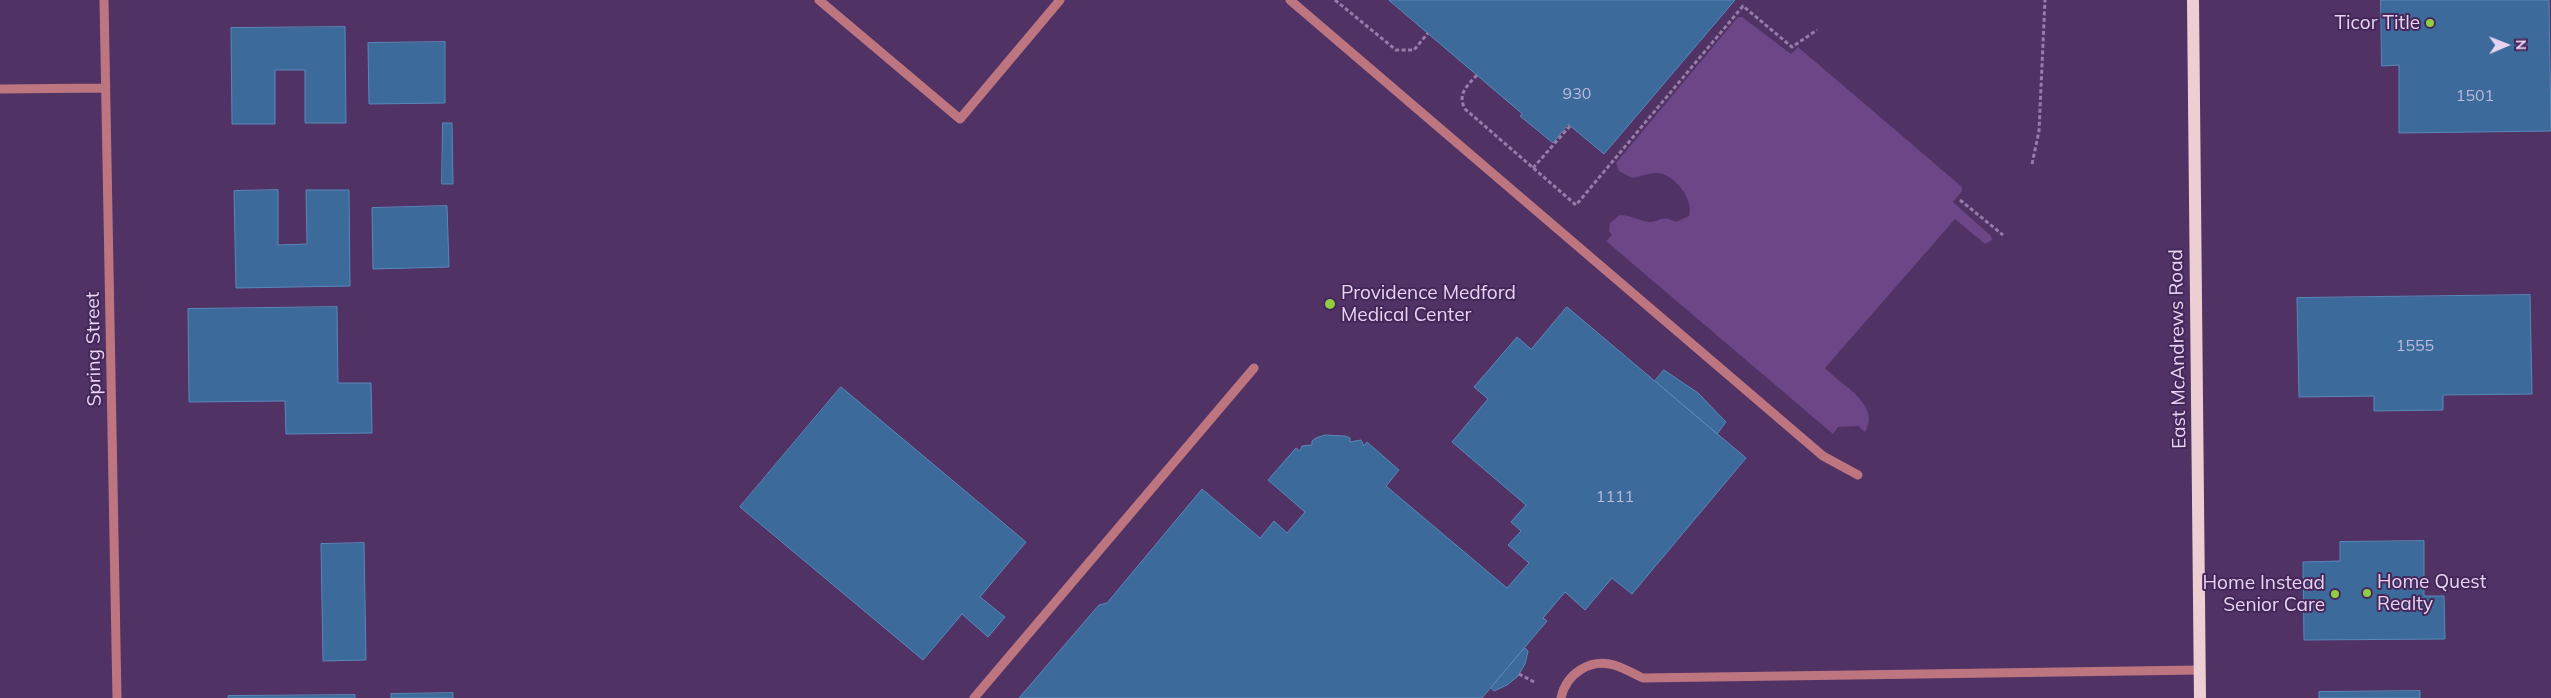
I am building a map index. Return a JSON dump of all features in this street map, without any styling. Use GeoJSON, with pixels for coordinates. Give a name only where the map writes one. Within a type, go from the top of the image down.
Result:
{"type":"FeatureCollection","features":[{"type":"Feature","properties":{"kind":"main road","name":"East McAndrews Road"},"geometry":{"type":"LineString","coordinates":[[2193,0],[2200,698]]}},
{"type":"Feature","properties":{"kind":"street","name":"Spring Street"},"geometry":{"type":"LineString","coordinates":[[104,0],[117,698]]}},
{"type":"Feature","properties":{"kind":"street"},"geometry":{"type":"LineString","coordinates":[[819,0],[960,119],[1060,0]]}},
{"type":"Feature","properties":{"kind":"street"},"geometry":{"type":"LineString","coordinates":[[1290,0],[1823,456],[1858,475]]}},
{"type":"Feature","properties":{"kind":"street"},"geometry":{"type":"LineString","coordinates":[[0,89],[105,88]]}},
{"type":"Feature","properties":{"kind":"street"},"geometry":{"type":"LineString","coordinates":[[974,698],[1254,368]]}},
{"type":"Feature","properties":{"kind":"street"},"geometry":{"type":"LineString","coordinates":[[1560,698],[1570,677],[1585,667],[1599,664],[1613,665],[1643,678],[2200,670]]}},
{"type":"Feature","properties":{"kind":"path"},"geometry":{"type":"LineString","coordinates":[[1335,0],[1396,50],[1414,50],[1428,33]]}},
{"type":"Feature","properties":{"kind":"path"},"geometry":{"type":"LineString","coordinates":[[2032,164],[2039,131],[2044,0]]}},
{"type":"Feature","properties":{"kind":"path"},"geometry":{"type":"LineString","coordinates":[[1476,75],[1463,91],[1462,102],[1465,109],[1576,205],[1743,6],[1792,47],[1817,30]]}},
{"type":"Feature","properties":{"kind":"path"},"geometry":{"type":"LineString","coordinates":[[1533,168],[1570,126]]}},
{"type":"Feature","properties":{"kind":"path"},"geometry":{"type":"LineString","coordinates":[[1960,200],[2003,235]]}},
{"type":"Feature","properties":{"kind":"path"},"geometry":{"type":"LineString","coordinates":[[1519,674],[1536,683]]}},
{"type":"Feature","properties":{"kind":"shaded area"},"geometry":{"type":"Polygon","coordinates":[[[1738,17],[1742,17],[1791,54],[1798,47],[1962,187],[1962,191],[1953,202],[1991,236],[1992,240],[1985,244],[1955,219],[1825,368],[1864,404],[1869,422],[1865,432],[1858,426],[1838,427],[1833,434],[1606,241],[1612,235],[1609,231],[1610,223],[1620,215],[1649,222],[1664,218],[1676,222],[1689,216],[1689,203],[1686,196],[1672,179],[1659,173],[1632,178],[1619,171],[1616,163],[1738,17]]]}},
{"type":"Feature","properties":{"kind":"building"},"geometry":{"type":"Polygon","coordinates":[[[1389,0],[1735,0],[1604,154],[1568,124],[1553,143],[1389,0]]]}},
{"type":"Feature","properties":{"kind":"building"},"geometry":{"type":"Polygon","coordinates":[[[2381,0],[2549,0],[2551,131],[2399,133],[2399,65],[2382,66],[2381,0]]]}},
{"type":"Feature","properties":{"kind":"building"},"geometry":{"type":"Polygon","coordinates":[[[345,27],[346,123],[305,123],[305,70],[275,70],[275,124],[232,124],[231,28],[345,27]]]}},
{"type":"Feature","properties":{"kind":"building"},"geometry":{"type":"Polygon","coordinates":[[[445,42],[445,103],[369,104],[368,43],[445,42]]]}},
{"type":"Feature","properties":{"kind":"building"},"geometry":{"type":"Polygon","coordinates":[[[443,123],[452,123],[453,184],[442,184],[443,123]]]}},
{"type":"Feature","properties":{"kind":"building"},"geometry":{"type":"Polygon","coordinates":[[[278,190],[278,245],[307,244],[306,190],[349,190],[350,286],[236,288],[234,191],[278,190]]]}},
{"type":"Feature","properties":{"kind":"building"},"geometry":{"type":"Polygon","coordinates":[[[447,206],[449,267],[373,269],[372,208],[447,206]]]}},
{"type":"Feature","properties":{"kind":"building"},"geometry":{"type":"Polygon","coordinates":[[[2530,295],[2532,394],[2443,395],[2443,410],[2374,411],[2374,396],[2299,397],[2297,298],[2530,295]]]}},
{"type":"Feature","properties":{"kind":"building"},"geometry":{"type":"Polygon","coordinates":[[[337,307],[338,383],[371,383],[372,433],[286,434],[285,401],[189,402],[188,309],[337,307]]]}},
{"type":"Feature","properties":{"kind":"building"},"geometry":{"type":"Polygon","coordinates":[[[1567,307],[1746,458],[1632,594],[1612,578],[1585,610],[1565,592],[1543,618],[1547,621],[1482,698],[1019,698],[1099,605],[1107,603],[1202,489],[1260,538],[1274,521],[1287,533],[1305,512],[1268,480],[1296,448],[1300,451],[1302,446],[1312,445],[1312,441],[1325,435],[1345,436],[1350,438],[1350,442],[1361,440],[1364,446],[1367,442],[1399,470],[1386,486],[1507,588],[1529,563],[1508,545],[1521,531],[1511,522],[1526,505],[1452,442],[1488,399],[1474,387],[1517,337],[1531,349],[1567,307]]]}},
{"type":"Feature","properties":{"kind":"building"},"geometry":{"type":"Polygon","coordinates":[[[1664,370],[1698,393],[1726,422],[1717,434],[1655,381],[1664,370]]]}},
{"type":"Feature","properties":{"kind":"building"},"geometry":{"type":"Polygon","coordinates":[[[841,387],[1026,542],[980,597],[1005,617],[988,637],[962,614],[923,660],[740,507],[841,387]]]}},
{"type":"Feature","properties":{"kind":"building"},"geometry":{"type":"Polygon","coordinates":[[[2424,541],[2424,596],[2444,596],[2445,639],[2304,640],[2303,562],[2340,561],[2340,542],[2424,541]]]}},
{"type":"Feature","properties":{"kind":"building"},"geometry":{"type":"Polygon","coordinates":[[[364,543],[366,660],[323,661],[321,544],[364,543]]]}},
{"type":"Feature","properties":{"kind":"building"},"geometry":{"type":"Polygon","coordinates":[[[1525,648],[1528,651],[1525,664],[1518,676],[1507,685],[1494,691],[1491,688],[1525,648]]]}},
{"type":"Feature","properties":{"kind":"building"},"geometry":{"type":"Polygon","coordinates":[[[2420,691],[2420,698],[2319,698],[2319,692],[2420,691]]]}},
{"type":"Feature","properties":{"kind":"building"},"geometry":{"type":"Polygon","coordinates":[[[453,693],[453,698],[391,698],[391,694],[453,693]]]}},
{"type":"Feature","properties":{"kind":"building"},"geometry":{"type":"Polygon","coordinates":[[[355,695],[355,698],[228,698],[228,696],[355,695]]]}},
{"type":"Feature","properties":{"kind":"place","name":"Ticor Title"},"geometry":{"type":"Point","coordinates":[2430,23]}},
{"type":"Feature","properties":{"kind":"place","name":"Providence Medford Medical Center"},"geometry":{"type":"Point","coordinates":[1330,304]}},
{"type":"Feature","properties":{"kind":"place","name":"Home Quest Realty"},"geometry":{"type":"Point","coordinates":[2367,593]}},
{"type":"Feature","properties":{"kind":"place","name":"Home Instead Senior Care"},"geometry":{"type":"Point","coordinates":[2335,594]}}]}
